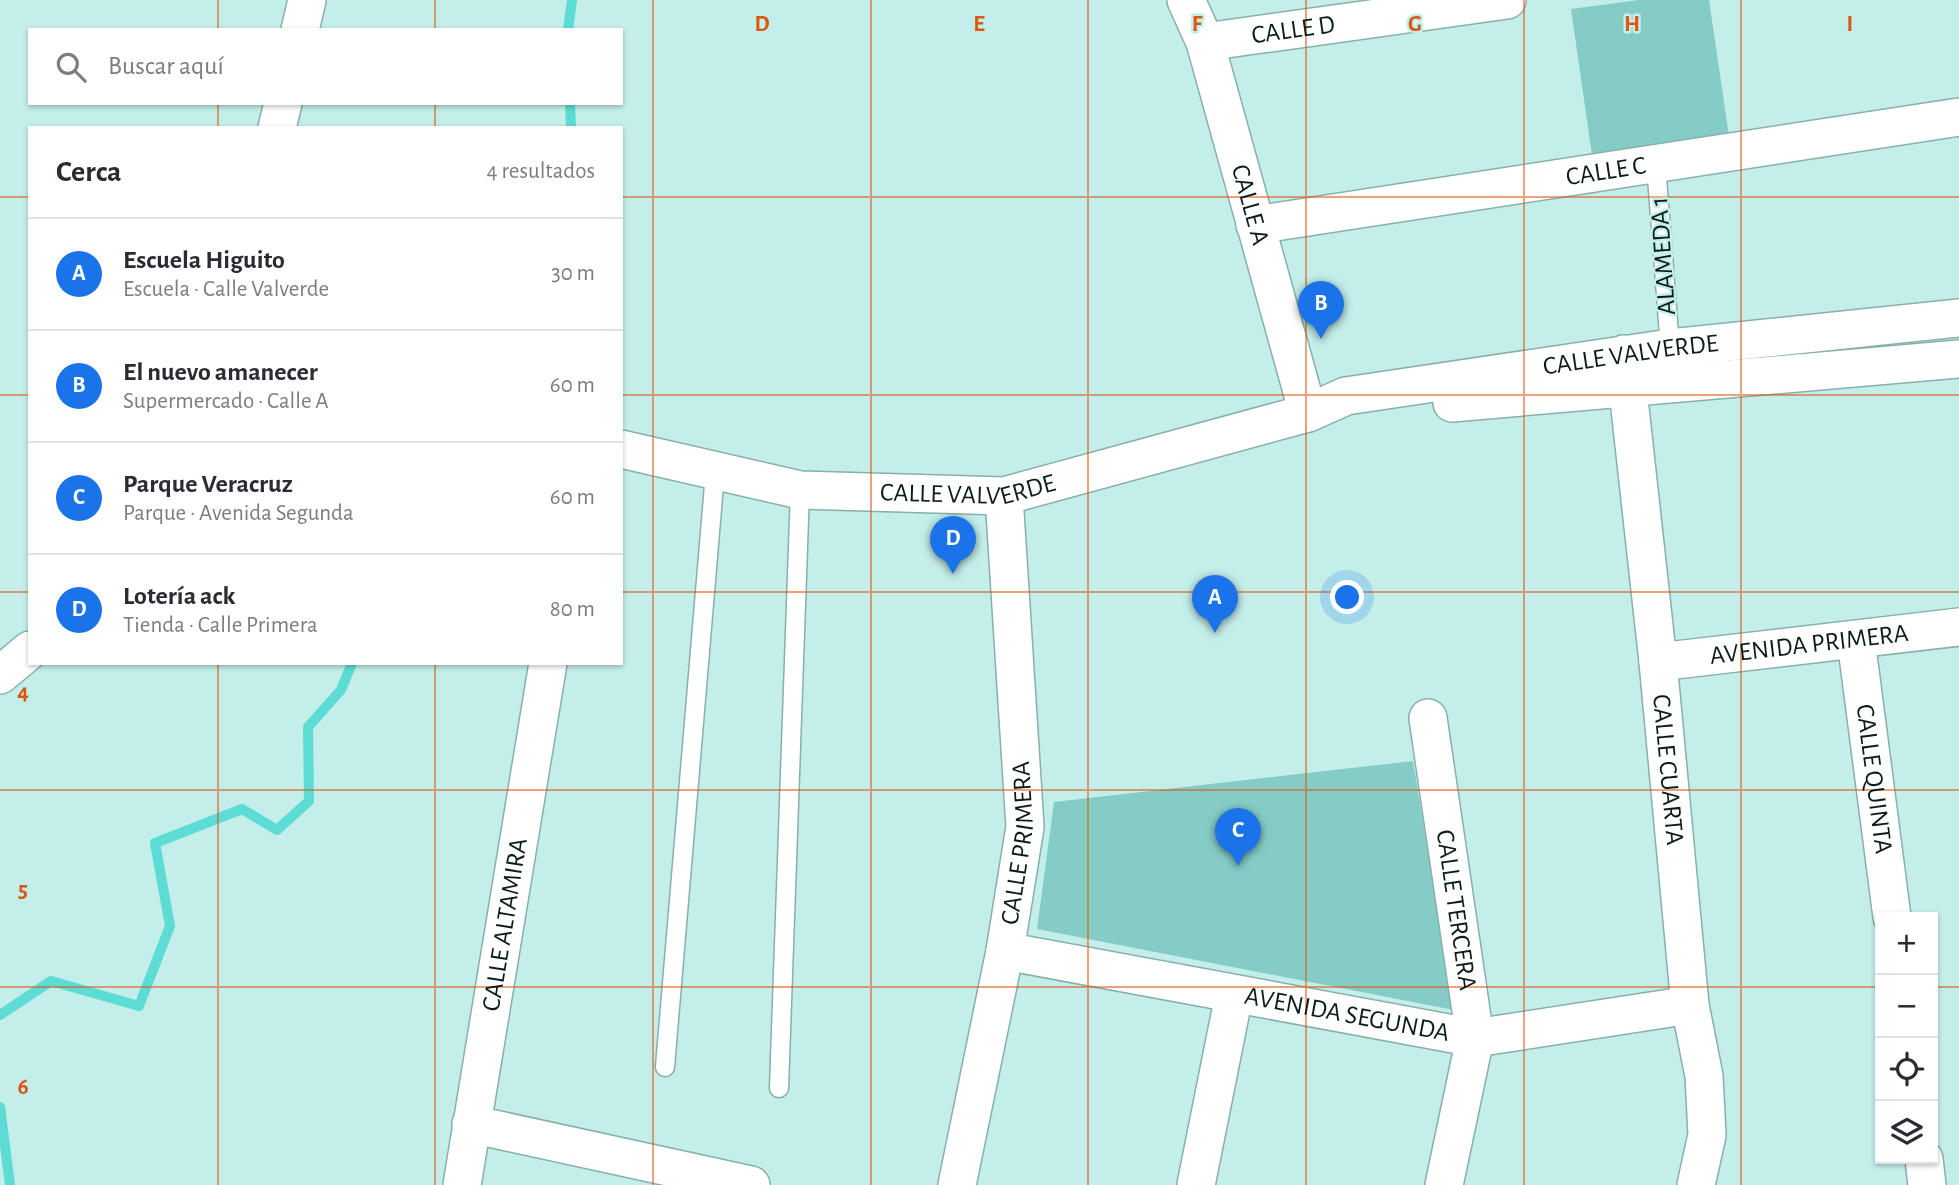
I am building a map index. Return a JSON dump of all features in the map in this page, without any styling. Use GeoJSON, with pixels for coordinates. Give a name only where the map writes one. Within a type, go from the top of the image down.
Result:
{"type":"FeatureCollection","features":[{"type":"Feature","properties":{"kind":"street"},"geometry":{"type":"LineString","coordinates":[[300,28],[307,0]]}},
{"type":"Feature","properties":{"kind":"street","name":"CALLE A"},"geometry":{"type":"LineString","coordinates":[[1186,0],[1205,42],[1308,414]]}},
{"type":"Feature","properties":{"kind":"street","name":"CALLE D"},"geometry":{"type":"LineString","coordinates":[[1205,42],[1507,0]]}},
{"type":"Feature","properties":{"kind":"street"},"geometry":{"type":"LineString","coordinates":[[277,126],[283,105]]}},
{"type":"Feature","properties":{"kind":"street","name":"CALLE C"},"geometry":{"type":"LineString","coordinates":[[1255,225],[1959,117]]}},
{"type":"Feature","properties":{"kind":"street","name":"CALLE VALVERDE"},"geometry":{"type":"LineString","coordinates":[[1626,370],[1670,348],[1959,318]]}},
{"type":"Feature","properties":{"kind":"street","name":"CALLE VALVERDE"},"geometry":{"type":"LineString","coordinates":[[623,450],[715,473],[800,490],[1004,496],[1308,414],[1349,413],[1626,370],[1959,359]]}},
{"type":"Feature","properties":{"kind":"street","name":"CALLE CUARTA"},"geometry":{"type":"LineString","coordinates":[[1626,370],[1658,662],[1690,1005],[1704,1076],[1707,1135],[1696,1185]]}},
{"type":"Feature","properties":{"kind":"street","name":"CALLE PRIMERA"},"geometry":{"type":"LineString","coordinates":[[957,1185],[1005,951],[1025,827],[1004,496]]}},
{"type":"Feature","properties":{"kind":"street","name":"AVENIDA PRIMERA"},"geometry":{"type":"LineString","coordinates":[[1658,662],[1959,627]]}},
{"type":"Feature","properties":{"kind":"street","name":"CALLE QUINTA"},"geometry":{"type":"LineString","coordinates":[[1856,640],[1891,912]]}},
{"type":"Feature","properties":{"kind":"street"},"geometry":{"type":"LineString","coordinates":[[0,675],[28,652]]}},
{"type":"Feature","properties":{"kind":"street","name":"CALLE ALTAMIRA"},"geometry":{"type":"LineString","coordinates":[[462,1185],[548,665]]}},
{"type":"Feature","properties":{"kind":"street","name":"CALLE TERCERA"},"geometry":{"type":"LineString","coordinates":[[1427,718],[1475,1038],[1444,1185]]}},
{"type":"Feature","properties":{"kind":"street","name":"AVENIDA SEGUNDA"},"geometry":{"type":"LineString","coordinates":[[1005,951],[1475,1038],[1690,1005]]}},
{"type":"Feature","properties":{"kind":"street"},"geometry":{"type":"LineString","coordinates":[[1196,1185],[1234,995]]}},
{"type":"Feature","properties":{"kind":"street"},"geometry":{"type":"LineString","coordinates":[[471,1124],[751,1185]]}},
{"type":"Feature","properties":{"kind":"street"},"geometry":{"type":"LineString","coordinates":[[1925,1164],[1927,1185]]}},
{"type":"Feature","properties":{"kind":"lane","name":"ALAMEDA 1"},"geometry":{"type":"LineString","coordinates":[[1656,164],[1670,348]]}},
{"type":"Feature","properties":{"kind":"lane"},"geometry":{"type":"LineString","coordinates":[[665,1067],[715,473]]}},
{"type":"Feature","properties":{"kind":"lane"},"geometry":{"type":"LineString","coordinates":[[779,1088],[800,490]]}},
{"type":"Feature","properties":{"kind":"shaded area"},"geometry":{"type":"Polygon","coordinates":[[[1639,0],[1709,0],[1730,143],[1593,162],[1571,9],[1639,0]]]}},
{"type":"Feature","properties":{"kind":"shaded area"},"geometry":{"type":"Polygon","coordinates":[[[1413,761],[1454,1010],[1037,929],[1054,802],[1413,761]]]}},
{"type":"Feature","properties":{"kind":"waterway"},"geometry":{"type":"LineString","coordinates":[[568,28],[572,0]]}},
{"type":"Feature","properties":{"kind":"waterway"},"geometry":{"type":"LineString","coordinates":[[570,105],[571,126]]}},
{"type":"Feature","properties":{"kind":"waterway"},"geometry":{"type":"LineString","coordinates":[[0,1015],[51,981],[139,1006],[170,926],[155,843],[242,809],[277,830],[309,801],[308,727],[341,690],[351,665]]}},
{"type":"Feature","properties":{"kind":"waterway"},"geometry":{"type":"LineString","coordinates":[[0,1107],[10,1185]]}},
{"type":"Feature","properties":{"kind":"place","name":"El nuevo amanecer"},"geometry":{"type":"Point","coordinates":[1321,339]}},
{"type":"Feature","properties":{"kind":"place","name":"Lotería ack"},"geometry":{"type":"Point","coordinates":[953,574]}},
{"type":"Feature","properties":{"kind":"place","name":"Escuela Higuito"},"geometry":{"type":"Point","coordinates":[1215,633]}},
{"type":"Feature","properties":{"kind":"place","name":"Parque Veracruz"},"geometry":{"type":"Point","coordinates":[1238,866]}}]}
